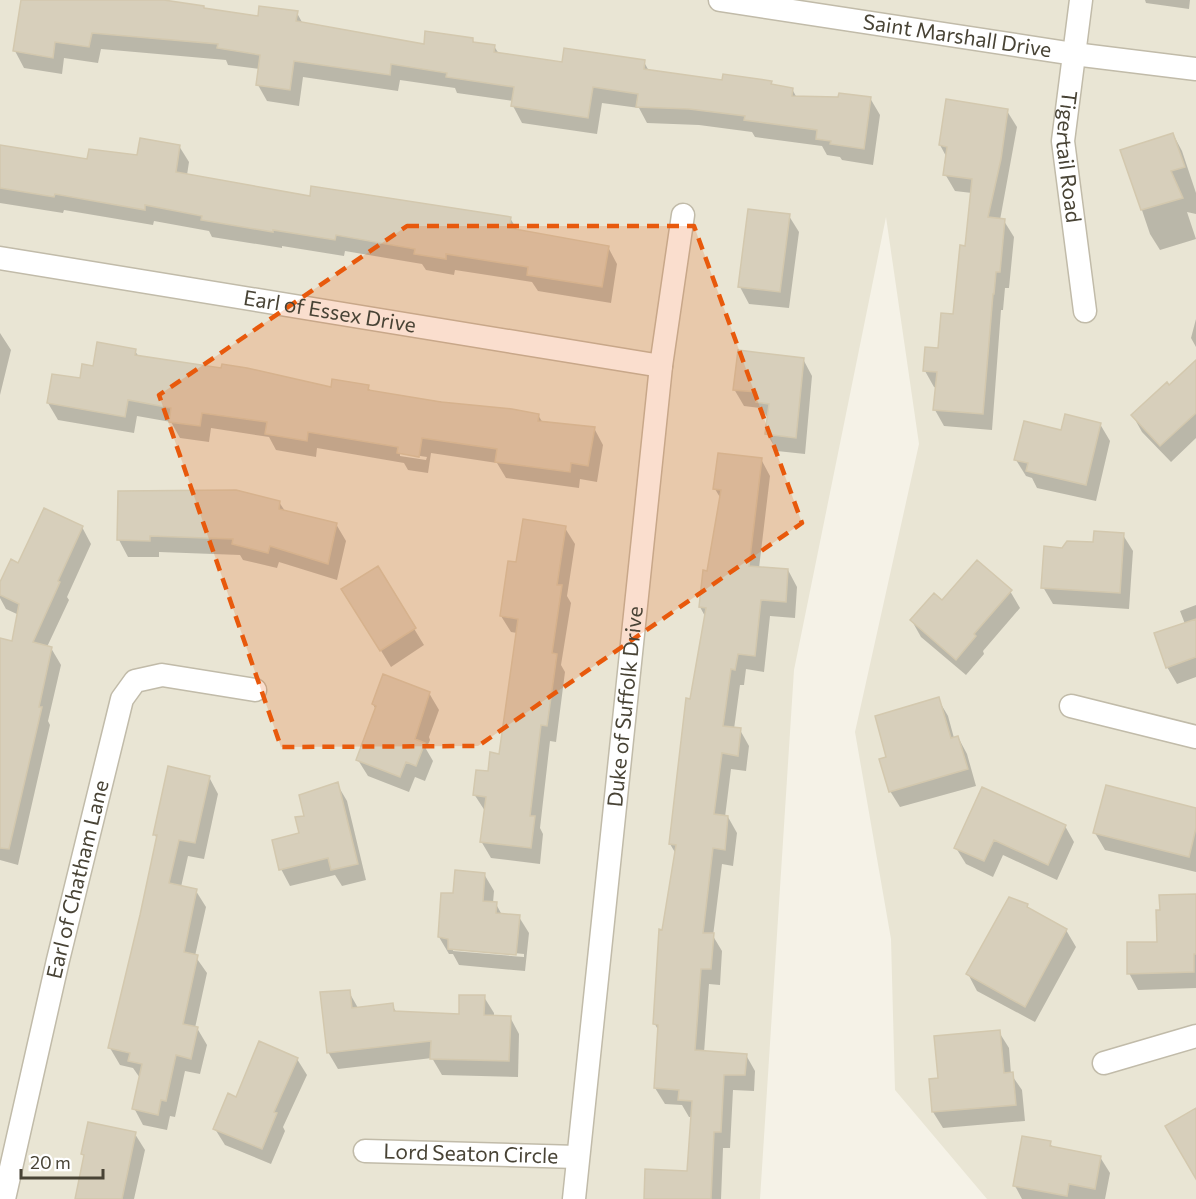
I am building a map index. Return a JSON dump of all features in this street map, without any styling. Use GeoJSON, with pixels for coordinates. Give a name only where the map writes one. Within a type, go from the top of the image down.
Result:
{"type":"FeatureCollection","features":[{"type":"Feature","properties":{"kind":"street","name":"Saint Marshall Drive"},"geometry":{"type":"LineString","coordinates":[[720,0],[1074,54],[1196,69]]}},
{"type":"Feature","properties":{"kind":"street","name":"Tigertail Road"},"geometry":{"type":"LineString","coordinates":[[1081,0],[1063,141],[1085,312]]}},
{"type":"Feature","properties":{"kind":"street","name":"Duke of Suffolk Drive"},"geometry":{"type":"LineString","coordinates":[[574,1199],[661,366],[683,215]]}},
{"type":"Feature","properties":{"kind":"street","name":"Earl of Essex Drive"},"geometry":{"type":"LineString","coordinates":[[0,258],[661,366]]}},
{"type":"Feature","properties":{"kind":"street","name":"Earl of Chatham Lane"},"geometry":{"type":"LineString","coordinates":[[4,1199],[58,960],[122,699],[135,681],[162,675],[255,690]]}},
{"type":"Feature","properties":{"kind":"street"},"geometry":{"type":"LineString","coordinates":[[1071,706],[1196,737]]}},
{"type":"Feature","properties":{"kind":"street"},"geometry":{"type":"LineString","coordinates":[[1104,1063],[1196,1036]]}},
{"type":"Feature","properties":{"kind":"street","name":"Lord Seaton Circle"},"geometry":{"type":"LineString","coordinates":[[365,1151],[577,1157]]}},
{"type":"Feature","properties":{"kind":"highlighted area"},"geometry":{"type":"Polygon","coordinates":[[[407,226],[694,226],[802,523],[478,746],[281,747],[159,395],[407,226]]]}},
{"type":"Feature","properties":{"kind":"shaded area"},"geometry":{"type":"Polygon","coordinates":[[[0,0],[1196,0],[1196,1199],[987,1199],[895,1090],[891,939],[855,732],[919,444],[886,217],[794,670],[760,1199],[0,1199],[0,0]]]}},
{"type":"Feature","properties":{"kind":"building"},"geometry":{"type":"Polygon","coordinates":[[[21,0],[164,0],[258,16],[259,6],[298,11],[296,21],[424,44],[425,31],[473,38],[473,42],[495,45],[494,52],[562,62],[564,48],[645,60],[644,69],[722,80],[723,74],[772,81],[771,84],[793,88],[792,96],[838,97],[839,93],[871,97],[864,149],[830,144],[831,141],[816,139],[817,130],[744,120],[745,116],[689,109],[636,107],[638,94],[593,87],[588,118],[511,106],[514,87],[446,77],[447,73],[391,64],[390,75],[294,61],[290,90],[256,85],[260,55],[217,48],[218,44],[92,33],[89,47],[55,42],[53,58],[13,51],[21,0]]]}},
{"type":"Feature","properties":{"kind":"building"},"geometry":{"type":"Polygon","coordinates":[[[946,99],[1008,109],[1001,159],[988,217],[1005,219],[1000,272],[996,272],[993,294],[983,414],[933,410],[937,372],[923,371],[925,347],[938,348],[941,313],[953,314],[960,245],[965,246],[972,179],[943,175],[947,147],[939,145],[946,99]]]}},
{"type":"Feature","properties":{"kind":"building"},"geometry":{"type":"Polygon","coordinates":[[[1173,133],[1185,167],[1171,171],[1183,198],[1141,210],[1120,150],[1173,133]]]}},
{"type":"Feature","properties":{"kind":"building"},"geometry":{"type":"Polygon","coordinates":[[[140,138],[180,145],[176,172],[310,196],[311,186],[511,217],[509,228],[609,246],[602,287],[527,275],[528,267],[446,254],[446,259],[414,254],[415,249],[336,235],[335,240],[273,230],[273,232],[201,220],[202,216],[145,205],[145,210],[55,194],[54,197],[0,188],[0,145],[87,159],[89,149],[137,155],[140,138]]]}},
{"type":"Feature","properties":{"kind":"building"},"geometry":{"type":"Polygon","coordinates":[[[748,209],[790,214],[780,292],[738,287],[748,209]]]}},
{"type":"Feature","properties":{"kind":"building"},"geometry":{"type":"Polygon","coordinates":[[[97,342],[136,349],[135,355],[221,368],[222,364],[247,368],[331,387],[332,379],[369,385],[368,390],[441,402],[512,409],[539,414],[538,421],[595,427],[588,466],[571,463],[570,472],[495,462],[497,449],[422,438],[419,457],[397,453],[398,447],[308,432],[307,441],[265,434],[267,422],[202,413],[200,426],[169,422],[171,408],[128,400],[125,417],[47,403],[52,374],[80,378],[82,364],[93,366],[97,342]]]}},
{"type":"Feature","properties":{"kind":"building"},"geometry":{"type":"Polygon","coordinates":[[[738,350],[804,358],[796,438],[765,434],[769,404],[756,402],[757,392],[733,390],[738,350]]]}},
{"type":"Feature","properties":{"kind":"building"},"geometry":{"type":"Polygon","coordinates":[[[1196,360],[1196,413],[1160,446],[1131,415],[1167,382],[1169,385],[1196,360]]]}},
{"type":"Feature","properties":{"kind":"building"},"geometry":{"type":"Polygon","coordinates":[[[1065,414],[1101,423],[1086,485],[1026,471],[1028,463],[1014,460],[1024,421],[1061,430],[1065,414]]]}},
{"type":"Feature","properties":{"kind":"building"},"geometry":{"type":"Polygon","coordinates":[[[718,453],[762,458],[749,566],[788,569],[786,602],[761,600],[755,656],[738,654],[735,670],[731,669],[723,726],[741,728],[738,756],[722,753],[714,814],[728,816],[725,850],[713,848],[703,933],[714,933],[711,969],[701,969],[695,1050],[747,1054],[745,1075],[724,1075],[721,1132],[714,1132],[711,1199],[644,1199],[645,1169],[687,1171],[692,1101],[678,1100],[679,1090],[654,1088],[658,1025],[653,1024],[659,929],[662,930],[676,845],[669,844],[686,698],[690,699],[706,608],[699,607],[703,570],[707,571],[721,490],[713,489],[718,453]]]}},
{"type":"Feature","properties":{"kind":"building"},"geometry":{"type":"Polygon","coordinates":[[[236,490],[280,501],[279,509],[337,523],[328,564],[270,546],[268,553],[232,544],[233,539],[150,536],[150,541],[117,540],[118,491],[236,490]]]}},
{"type":"Feature","properties":{"kind":"building"},"geometry":{"type":"Polygon","coordinates":[[[44,508],[83,526],[33,642],[52,647],[39,707],[42,707],[9,849],[0,848],[0,638],[12,641],[19,604],[0,595],[0,582],[11,559],[18,563],[44,508]]]}},
{"type":"Feature","properties":{"kind":"building"},"geometry":{"type":"Polygon","coordinates":[[[523,519],[566,526],[557,585],[562,585],[552,653],[557,654],[547,726],[541,725],[530,816],[535,816],[531,848],[480,842],[486,797],[473,795],[476,770],[488,771],[490,752],[499,754],[518,619],[500,616],[508,561],[516,562],[523,519]]]}},
{"type":"Feature","properties":{"kind":"building"},"geometry":{"type":"Polygon","coordinates":[[[1094,531],[1124,533],[1120,593],[1041,588],[1044,546],[1062,548],[1067,541],[1093,542],[1094,531]]]}},
{"type":"Feature","properties":{"kind":"building"},"geometry":{"type":"Polygon","coordinates":[[[977,560],[1012,590],[974,634],[976,636],[956,660],[910,620],[934,593],[942,600],[977,560]]]}},
{"type":"Feature","properties":{"kind":"building"},"geometry":{"type":"Polygon","coordinates":[[[378,566],[416,628],[380,651],[341,589],[378,566]]]}},
{"type":"Feature","properties":{"kind":"building"},"geometry":{"type":"Polygon","coordinates":[[[1196,619],[1196,657],[1166,668],[1154,633],[1196,619]]]}},
{"type":"Feature","properties":{"kind":"building"},"geometry":{"type":"Polygon","coordinates":[[[383,674],[430,692],[415,739],[425,743],[416,766],[406,762],[400,777],[356,760],[376,706],[372,704],[383,674]]]}},
{"type":"Feature","properties":{"kind":"building"},"geometry":{"type":"Polygon","coordinates":[[[939,697],[951,738],[958,736],[968,769],[889,792],[879,759],[886,757],[875,716],[939,697]]]}},
{"type":"Feature","properties":{"kind":"building"},"geometry":{"type":"Polygon","coordinates":[[[168,766],[210,776],[195,843],[179,840],[169,883],[197,889],[184,952],[198,955],[183,1024],[198,1027],[191,1059],[176,1055],[166,1101],[161,1100],[158,1115],[132,1109],[142,1064],[128,1061],[130,1053],[108,1048],[140,915],[157,835],[153,835],[168,766]]]}},
{"type":"Feature","properties":{"kind":"building"},"geometry":{"type":"Polygon","coordinates":[[[338,782],[358,864],[331,870],[328,858],[279,870],[272,840],[299,833],[295,817],[304,816],[299,795],[338,782]]]}},
{"type":"Feature","properties":{"kind":"building"},"geometry":{"type":"Polygon","coordinates":[[[1106,785],[1196,808],[1196,828],[1189,857],[1093,833],[1106,785]]]}},
{"type":"Feature","properties":{"kind":"building"},"geometry":{"type":"Polygon","coordinates":[[[982,787],[1066,825],[1048,865],[994,840],[984,861],[954,848],[982,787]]]}},
{"type":"Feature","properties":{"kind":"building"},"geometry":{"type":"Polygon","coordinates":[[[455,870],[485,873],[483,901],[497,902],[496,913],[520,915],[516,955],[448,949],[448,939],[438,937],[441,893],[453,893],[455,870]]]}},
{"type":"Feature","properties":{"kind":"building"},"geometry":{"type":"Polygon","coordinates":[[[1196,894],[1194,972],[1127,974],[1127,942],[1157,942],[1156,910],[1160,910],[1159,895],[1196,894]]]}},
{"type":"Feature","properties":{"kind":"building"},"geometry":{"type":"Polygon","coordinates":[[[1009,897],[1028,904],[1027,907],[1067,929],[1025,1007],[966,974],[1009,897]]]}},
{"type":"Feature","properties":{"kind":"building"},"geometry":{"type":"Polygon","coordinates":[[[350,990],[352,1008],[393,1003],[394,1011],[459,1014],[459,995],[485,995],[484,1015],[511,1016],[509,1061],[430,1059],[431,1041],[327,1053],[320,992],[350,990]]]}},
{"type":"Feature","properties":{"kind":"building"},"geometry":{"type":"Polygon","coordinates":[[[1000,1030],[1004,1073],[1013,1072],[1016,1105],[932,1112],[929,1079],[938,1078],[934,1036],[1000,1030]]]}},
{"type":"Feature","properties":{"kind":"building"},"geometry":{"type":"Polygon","coordinates":[[[259,1041],[298,1058],[274,1112],[277,1113],[262,1149],[213,1129],[228,1093],[236,1097],[259,1041]]]}},
{"type":"Feature","properties":{"kind":"building"},"geometry":{"type":"Polygon","coordinates":[[[1196,1108],[1196,1179],[1165,1126],[1196,1108]]]}},
{"type":"Feature","properties":{"kind":"building"},"geometry":{"type":"Polygon","coordinates":[[[88,1122],[136,1132],[122,1199],[75,1199],[88,1122]]]}},
{"type":"Feature","properties":{"kind":"building"},"geometry":{"type":"Polygon","coordinates":[[[1022,1136],[1051,1141],[1050,1146],[1101,1156],[1095,1189],[1069,1184],[1067,1196],[1013,1186],[1022,1136]]]}}]}
